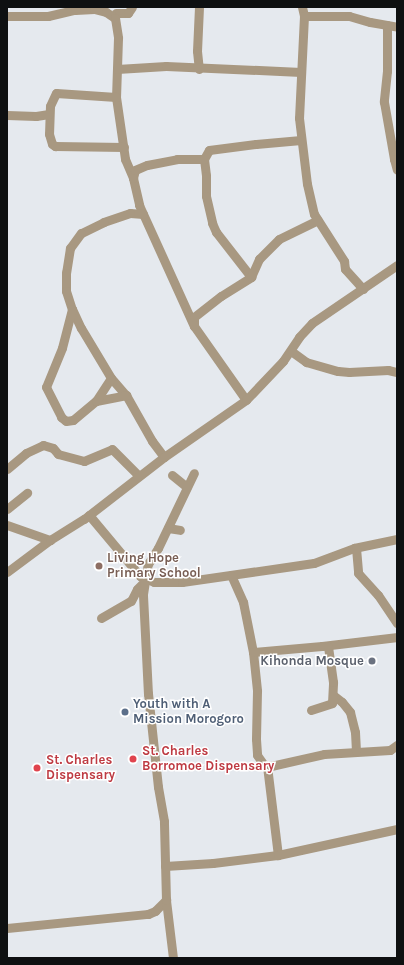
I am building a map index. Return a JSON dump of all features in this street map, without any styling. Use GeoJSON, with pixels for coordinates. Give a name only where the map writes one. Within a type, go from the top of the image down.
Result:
{"type":"FeatureCollection","features":[{"type":"Feature","properties":{"kind":"street"},"geometry":{"type":"LineString","coordinates":[[7,16],[48,16],[54,11],[94,9],[106,12],[128,13],[132,7]]}},
{"type":"Feature","properties":{"kind":"street"},"geometry":{"type":"LineString","coordinates":[[199,7],[197,51],[199,69]]}},
{"type":"Feature","properties":{"kind":"street"},"geometry":{"type":"LineString","coordinates":[[363,289],[345,269],[344,261],[314,214],[307,184],[298,105],[301,72],[303,11],[349,16],[397,27]]}},
{"type":"Feature","properties":{"kind":"street"},"geometry":{"type":"LineString","coordinates":[[115,13],[118,38],[116,97],[125,159],[133,178],[135,191],[143,214],[194,326],[246,400]]}},
{"type":"Feature","properties":{"kind":"street"},"geometry":{"type":"LineString","coordinates":[[387,25],[387,71],[384,102],[397,170]]}},
{"type":"Feature","properties":{"kind":"street"},"geometry":{"type":"LineString","coordinates":[[117,69],[166,66],[199,69],[301,72]]}},
{"type":"Feature","properties":{"kind":"street"},"geometry":{"type":"LineString","coordinates":[[116,97],[56,93],[51,100],[49,134],[52,144],[55,146],[124,147]]}},
{"type":"Feature","properties":{"kind":"street"},"geometry":{"type":"LineString","coordinates":[[7,115],[36,116],[49,114]]}},
{"type":"Feature","properties":{"kind":"street"},"geometry":{"type":"LineString","coordinates":[[251,277],[216,232],[212,223],[206,196],[204,159],[209,150],[301,140]]}},
{"type":"Feature","properties":{"kind":"street"},"geometry":{"type":"LineString","coordinates":[[394,159],[397,149]]}},
{"type":"Feature","properties":{"kind":"street"},"geometry":{"type":"LineString","coordinates":[[133,178],[135,170],[147,165],[177,159],[204,159]]}},
{"type":"Feature","properties":{"kind":"street"},"geometry":{"type":"LineString","coordinates":[[143,214],[130,213],[112,218],[87,229],[77,238],[70,248],[66,273],[66,291],[72,309],[81,328],[112,378],[126,395],[152,440],[164,457]]}},
{"type":"Feature","properties":{"kind":"street"},"geometry":{"type":"LineString","coordinates":[[194,326],[194,317],[221,296],[251,277],[259,259],[279,239],[318,220]]}},
{"type":"Feature","properties":{"kind":"street"},"geometry":{"type":"LineString","coordinates":[[8,570],[50,540],[89,515],[164,457],[246,400],[291,351],[299,337],[312,323],[397,265]]}},
{"type":"Feature","properties":{"kind":"street"},"geometry":{"type":"LineString","coordinates":[[72,309],[62,348],[48,380],[47,390],[61,417],[66,421],[76,419],[96,401],[112,378]]}},
{"type":"Feature","properties":{"kind":"street"},"geometry":{"type":"LineString","coordinates":[[291,351],[306,362],[338,371],[349,372],[388,370],[397,372]]}},
{"type":"Feature","properties":{"kind":"street"},"geometry":{"type":"LineString","coordinates":[[96,401],[126,395]]}},
{"type":"Feature","properties":{"kind":"street"},"geometry":{"type":"LineString","coordinates":[[7,469],[26,453],[43,445],[53,448],[58,454],[84,461],[112,449],[139,476]]}},
{"type":"Feature","properties":{"kind":"street"},"geometry":{"type":"LineString","coordinates":[[172,958],[166,900],[164,820],[158,787],[152,733],[143,615],[143,594],[148,564],[168,528],[194,473]]}},
{"type":"Feature","properties":{"kind":"street"},"geometry":{"type":"LineString","coordinates":[[172,474],[187,487]]}},
{"type":"Feature","properties":{"kind":"street"},"geometry":{"type":"LineString","coordinates":[[7,509],[27,493]]}},
{"type":"Feature","properties":{"kind":"street"},"geometry":{"type":"LineString","coordinates":[[89,515],[140,576],[146,580],[154,582],[182,582],[314,563],[356,548],[397,539]]}},
{"type":"Feature","properties":{"kind":"street"},"geometry":{"type":"LineString","coordinates":[[7,525],[50,540]]}},
{"type":"Feature","properties":{"kind":"street"},"geometry":{"type":"LineString","coordinates":[[168,528],[180,530]]}},
{"type":"Feature","properties":{"kind":"street"},"geometry":{"type":"LineString","coordinates":[[356,548],[358,573],[378,595],[396,625]]}},
{"type":"Feature","properties":{"kind":"street"},"geometry":{"type":"LineString","coordinates":[[231,575],[243,602],[253,652],[256,691],[257,755],[267,766],[278,856]]}},
{"type":"Feature","properties":{"kind":"street"},"geometry":{"type":"LineString","coordinates":[[101,618],[131,601],[137,589],[146,580]]}},
{"type":"Feature","properties":{"kind":"street"},"geometry":{"type":"LineString","coordinates":[[253,652],[328,646],[397,637]]}},
{"type":"Feature","properties":{"kind":"street"},"geometry":{"type":"LineString","coordinates":[[311,710],[331,704],[333,695],[328,646]]}},
{"type":"Feature","properties":{"kind":"street"},"geometry":{"type":"LineString","coordinates":[[333,695],[342,702],[350,712],[355,732],[356,751]]}},
{"type":"Feature","properties":{"kind":"street"},"geometry":{"type":"LineString","coordinates":[[267,766],[324,754],[390,750],[397,745]]}},
{"type":"Feature","properties":{"kind":"street"},"geometry":{"type":"LineString","coordinates":[[166,866],[213,864],[278,856],[397,829]]}},
{"type":"Feature","properties":{"kind":"street"},"geometry":{"type":"LineString","coordinates":[[7,928],[148,914],[155,911],[166,900]]}},
{"type":"Feature","properties":{"kind":"place","name":"Living Hope Primary School"},"geometry":{"type":"Point","coordinates":[99,566]}},
{"type":"Feature","properties":{"kind":"place","name":"Kihonda Mosque"},"geometry":{"type":"Point","coordinates":[372,661]}},
{"type":"Feature","properties":{"kind":"place","name":"Youth with A Mission Morogoro"},"geometry":{"type":"Point","coordinates":[125,712]}},
{"type":"Feature","properties":{"kind":"place","name":"St. Charles Borromoe Dispensary"},"geometry":{"type":"Point","coordinates":[133,759]}},
{"type":"Feature","properties":{"kind":"place","name":"St. Charles Dispensary"},"geometry":{"type":"Point","coordinates":[37,768]}}]}
